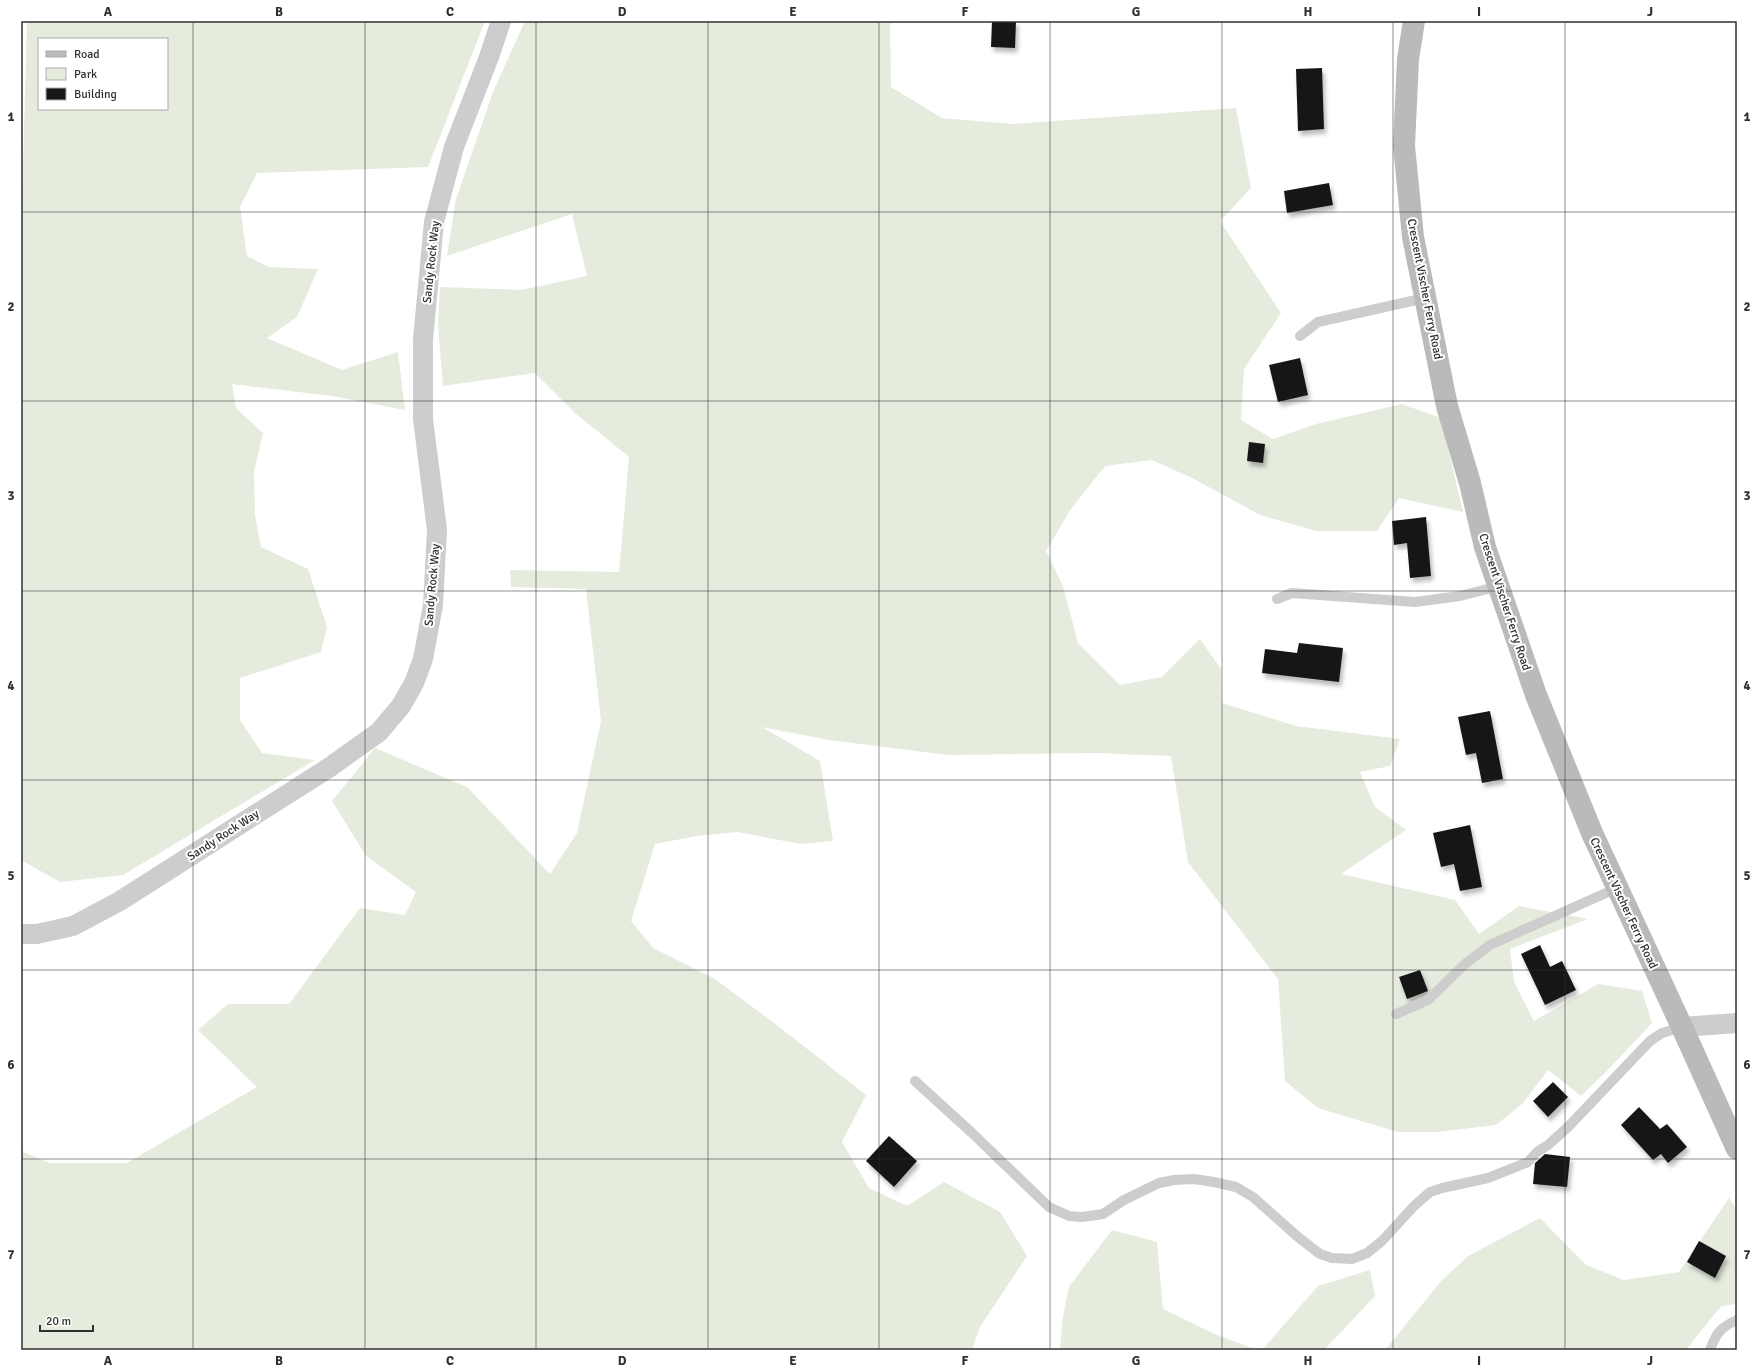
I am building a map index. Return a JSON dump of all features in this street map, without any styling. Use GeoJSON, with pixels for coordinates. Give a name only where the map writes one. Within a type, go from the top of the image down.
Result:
{"type":"FeatureCollection","features":[{"type":"Feature","properties":{"kind":"main road","name":"Crescent Vischer Ferry Road"},"geometry":{"type":"LineString","coordinates":[[1414,21],[1408,59],[1404,146],[1413,237],[1448,406],[1470,483],[1485,547],[1536,695],[1592,834],[1737,1149]]}},
{"type":"Feature","properties":{"kind":"street","name":"Sandy Rock Way"},"geometry":{"type":"LineString","coordinates":[[21,934],[37,934],[73,926],[120,901],[330,767],[379,732],[401,706],[414,683],[423,659],[433,605],[437,530],[422,419],[423,340],[434,222],[454,147],[489,57],[501,21]]}},
{"type":"Feature","properties":{"kind":"street"},"geometry":{"type":"LineString","coordinates":[[1682,1027],[1737,1023]]}},
{"type":"Feature","properties":{"kind":"lane"},"geometry":{"type":"LineString","coordinates":[[1300,336],[1318,322],[1425,298]]}},
{"type":"Feature","properties":{"kind":"lane"},"geometry":{"type":"LineString","coordinates":[[1278,599],[1292,592],[1415,602],[1460,596],[1499,586]]}},
{"type":"Feature","properties":{"kind":"lane"},"geometry":{"type":"LineString","coordinates":[[1396,1014],[1428,1000],[1465,964],[1490,945],[1617,888]]}},
{"type":"Feature","properties":{"kind":"lane"},"geometry":{"type":"LineString","coordinates":[[915,1081],[971,1132],[1049,1207],[1069,1216],[1082,1217],[1103,1214],[1124,1200],[1159,1183],[1174,1180],[1194,1179],[1214,1182],[1236,1187],[1253,1197],[1298,1237],[1320,1254],[1332,1258],[1352,1259],[1367,1253],[1382,1241],[1414,1206],[1430,1192],[1488,1178],[1528,1162],[1537,1152],[1548,1146],[1568,1127],[1650,1041],[1662,1033],[1682,1027]]}},
{"type":"Feature","properties":{"kind":"lane"},"geometry":{"type":"LineString","coordinates":[[1710,1350],[1714,1340],[1723,1326],[1737,1320]]}},
{"type":"Feature","properties":{"kind":"green space"},"geometry":{"type":"Polygon","coordinates":[[[27,21],[485,21],[428,167],[257,173],[240,207],[247,256],[269,267],[318,269],[297,317],[267,338],[342,370],[398,352],[405,410],[332,396],[232,384],[236,408],[263,433],[254,472],[255,515],[261,547],[308,569],[327,627],[321,652],[240,678],[240,720],[262,753],[315,760],[123,875],[60,882],[21,860],[21,238],[27,21]]]}},
{"type":"Feature","properties":{"kind":"green space"},"geometry":{"type":"Polygon","coordinates":[[[525,21],[892,21],[890,25],[891,87],[942,118],[1013,124],[1236,108],[1251,188],[1220,221],[1281,313],[1244,369],[1241,420],[1273,439],[1316,424],[1402,404],[1441,418],[1463,512],[1399,498],[1377,531],[1316,531],[1260,515],[1194,479],[1152,460],[1105,466],[1071,509],[1046,551],[1063,586],[1078,643],[1120,685],[1162,677],[1200,639],[1221,669],[1222,703],[1296,726],[1400,739],[1390,766],[1360,772],[1375,807],[1406,830],[1341,874],[1455,900],[1479,934],[1519,906],[1588,919],[1510,949],[1514,982],[1534,1021],[1598,984],[1642,991],[1652,1023],[1581,1096],[1548,1070],[1522,1104],[1496,1125],[1437,1132],[1398,1132],[1318,1108],[1285,1081],[1278,979],[1188,862],[1171,756],[1096,753],[948,755],[829,740],[762,727],[820,761],[833,841],[801,844],[737,832],[697,836],[655,844],[631,921],[653,948],[715,979],[866,1095],[842,1142],[869,1188],[907,1206],[944,1182],[1000,1212],[1027,1256],[980,1327],[972,1350],[21,1350],[21,1151],[50,1163],[127,1163],[257,1087],[198,1030],[228,1004],[289,1004],[360,908],[405,915],[416,892],[366,856],[332,801],[375,748],[467,787],[550,874],[577,833],[601,721],[586,589],[511,587],[510,570],[619,572],[629,457],[575,413],[535,373],[443,386],[438,325],[440,287],[521,290],[587,276],[572,214],[447,256],[456,199],[493,92],[525,21]]]}},
{"type":"Feature","properties":{"kind":"green space"},"geometry":{"type":"Polygon","coordinates":[[[1729,1198],[1737,1210],[1737,1304],[1721,1306],[1686,1350],[1385,1350],[1442,1280],[1468,1256],[1540,1218],[1586,1265],[1624,1280],[1679,1272],[1729,1198]]]}},
{"type":"Feature","properties":{"kind":"green space"},"geometry":{"type":"Polygon","coordinates":[[[1112,1230],[1157,1242],[1163,1309],[1217,1335],[1258,1350],[1060,1350],[1063,1316],[1069,1287],[1112,1230]]]}},
{"type":"Feature","properties":{"kind":"green space"},"geometry":{"type":"Polygon","coordinates":[[[1370,1270],[1375,1296],[1324,1350],[1262,1350],[1318,1286],[1370,1270]]]}},
{"type":"Feature","properties":{"kind":"building"},"geometry":{"type":"Polygon","coordinates":[[[992,21],[1016,21],[1015,48],[991,47],[992,21]]]}},
{"type":"Feature","properties":{"kind":"building"},"geometry":{"type":"Polygon","coordinates":[[[1322,68],[1324,129],[1298,131],[1296,69],[1322,68]]]}},
{"type":"Feature","properties":{"kind":"building"},"geometry":{"type":"Polygon","coordinates":[[[1329,183],[1333,205],[1287,213],[1284,191],[1329,183]]]}},
{"type":"Feature","properties":{"kind":"building"},"geometry":{"type":"Polygon","coordinates":[[[1300,358],[1308,395],[1278,402],[1269,365],[1300,358]]]}},
{"type":"Feature","properties":{"kind":"building"},"geometry":{"type":"Polygon","coordinates":[[[1249,442],[1265,444],[1263,463],[1247,461],[1249,442]]]}},
{"type":"Feature","properties":{"kind":"building"},"geometry":{"type":"Polygon","coordinates":[[[1426,517],[1431,576],[1410,578],[1407,543],[1394,545],[1392,521],[1426,517]]]}},
{"type":"Feature","properties":{"kind":"building"},"geometry":{"type":"Polygon","coordinates":[[[1299,643],[1343,648],[1339,682],[1262,673],[1265,649],[1297,653],[1299,643]]]}},
{"type":"Feature","properties":{"kind":"building"},"geometry":{"type":"Polygon","coordinates":[[[1490,711],[1503,779],[1482,783],[1476,753],[1466,755],[1458,717],[1490,711]]]}},
{"type":"Feature","properties":{"kind":"building"},"geometry":{"type":"Polygon","coordinates":[[[1470,825],[1482,887],[1460,891],[1454,864],[1441,867],[1433,833],[1470,825]]]}},
{"type":"Feature","properties":{"kind":"building"},"geometry":{"type":"Polygon","coordinates":[[[1540,945],[1550,967],[1562,961],[1576,990],[1545,1005],[1521,954],[1540,945]]]}},
{"type":"Feature","properties":{"kind":"building"},"geometry":{"type":"Polygon","coordinates":[[[1420,970],[1428,991],[1407,999],[1399,977],[1420,970]]]}},
{"type":"Feature","properties":{"kind":"building"},"geometry":{"type":"Polygon","coordinates":[[[1553,1082],[1568,1097],[1548,1117],[1533,1101],[1553,1082]]]}},
{"type":"Feature","properties":{"kind":"building"},"geometry":{"type":"Polygon","coordinates":[[[1639,1107],[1660,1129],[1667,1124],[1687,1147],[1668,1163],[1661,1154],[1653,1160],[1621,1125],[1639,1107]]]}},
{"type":"Feature","properties":{"kind":"building"},"geometry":{"type":"Polygon","coordinates":[[[889,1136],[917,1161],[894,1187],[866,1161],[889,1136]]]}},
{"type":"Feature","properties":{"kind":"building"},"geometry":{"type":"Polygon","coordinates":[[[1545,1154],[1570,1157],[1567,1187],[1533,1184],[1535,1163],[1545,1154]]]}},
{"type":"Feature","properties":{"kind":"building"},"geometry":{"type":"Polygon","coordinates":[[[1699,1241],[1726,1256],[1715,1278],[1687,1262],[1699,1241]]]}}]}
